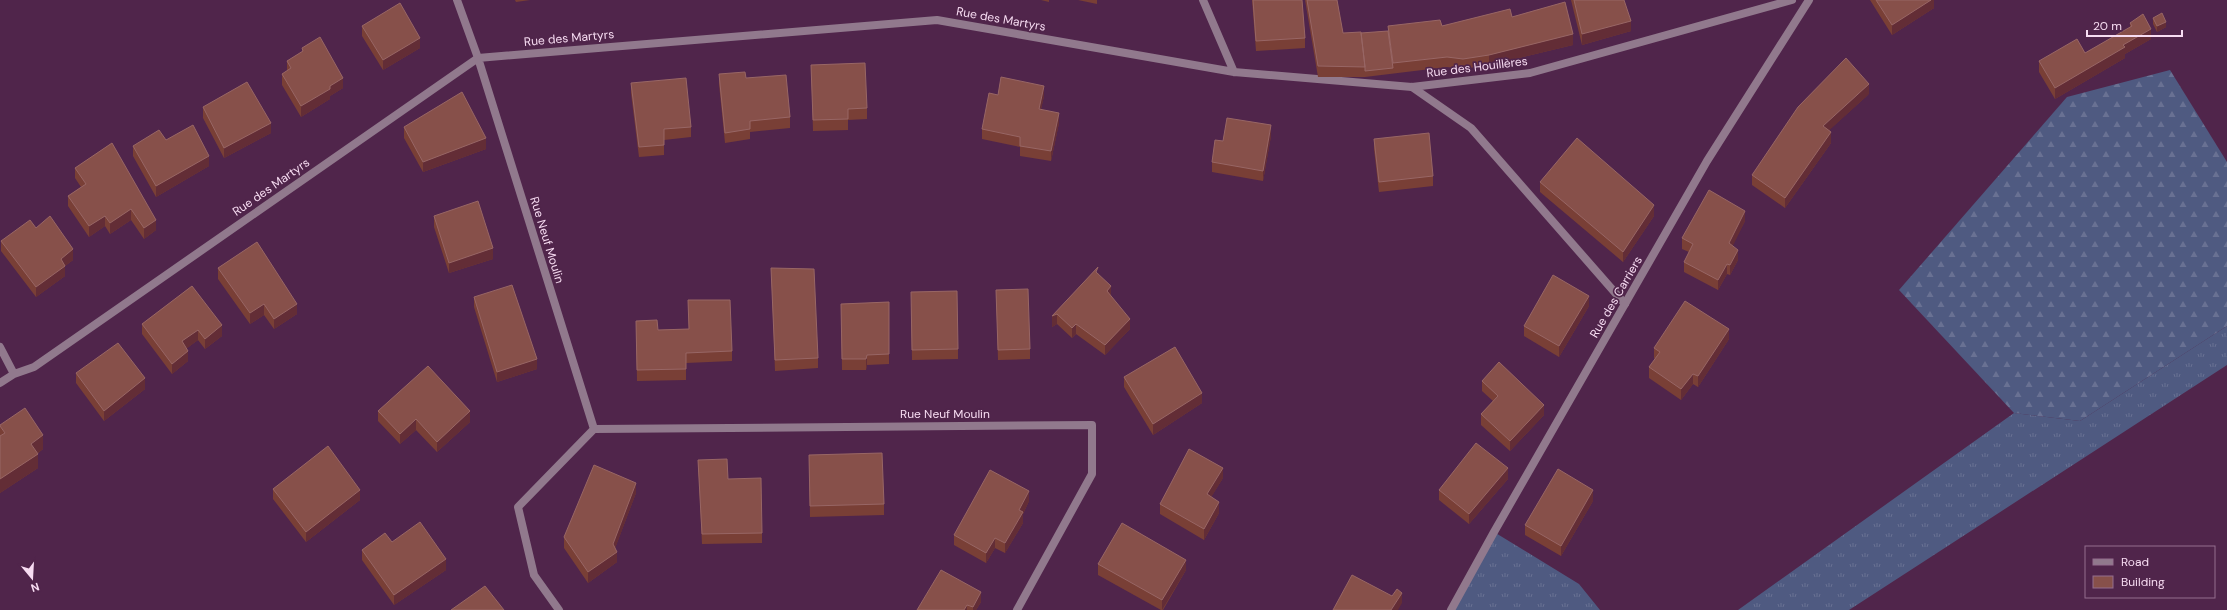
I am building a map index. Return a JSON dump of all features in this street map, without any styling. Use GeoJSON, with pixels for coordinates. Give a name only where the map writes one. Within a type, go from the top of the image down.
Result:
{"type":"FeatureCollection","features":[{"type":"Feature","properties":{"kind":"street"},"geometry":{"type":"LineString","coordinates":[[457,0],[478,58]]}},
{"type":"Feature","properties":{"kind":"street"},"geometry":{"type":"LineString","coordinates":[[1203,0],[1234,72]]}},
{"type":"Feature","properties":{"kind":"street","name":"Rue des Houillères"},"geometry":{"type":"LineString","coordinates":[[1234,72],[1412,87],[1530,73],[1792,0]]}},
{"type":"Feature","properties":{"kind":"street","name":"Rue des Carriers"},"geometry":{"type":"LineString","coordinates":[[1451,610],[1707,161],[1809,0]]}},
{"type":"Feature","properties":{"kind":"street","name":"Rue des Martyrs"},"geometry":{"type":"LineString","coordinates":[[0,383],[14,374],[34,367],[478,58],[937,20],[1234,72]]}},
{"type":"Feature","properties":{"kind":"street","name":"Rue Neuf Moulin"},"geometry":{"type":"LineString","coordinates":[[478,58],[594,429],[1092,426],[1092,474],[1017,610]]}},
{"type":"Feature","properties":{"kind":"street"},"geometry":{"type":"LineString","coordinates":[[1412,87],[1471,128],[1625,304]]}},
{"type":"Feature","properties":{"kind":"street"},"geometry":{"type":"LineString","coordinates":[[0,347],[14,374]]}},
{"type":"Feature","properties":{"kind":"street"},"geometry":{"type":"LineString","coordinates":[[559,610],[534,575],[518,507],[594,429]]}},
{"type":"Feature","properties":{"kind":"green space"},"geometry":{"type":"Polygon","coordinates":[[[2170,70],[2227,162],[2227,326],[2080,421],[2014,413],[1899,290],[2067,97],[2170,70]]]}},
{"type":"Feature","properties":{"kind":"green space"},"geometry":{"type":"Polygon","coordinates":[[[2227,326],[2227,365],[1849,610],[1738,610],[2014,413],[2080,421],[2227,326]]]}},
{"type":"Feature","properties":{"kind":"green space"},"geometry":{"type":"Polygon","coordinates":[[[1494,532],[1579,584],[1600,610],[1451,610],[1494,532]]]}},
{"type":"Feature","properties":{"kind":"building"},"geometry":{"type":"Polygon","coordinates":[[[1253,0],[1302,0],[1305,38],[1256,41],[1253,0]]]}},
{"type":"Feature","properties":{"kind":"building"},"geometry":{"type":"Polygon","coordinates":[[[1307,0],[1337,0],[1343,33],[1361,32],[1365,67],[1318,66],[1307,0]]]}},
{"type":"Feature","properties":{"kind":"building"},"geometry":{"type":"Polygon","coordinates":[[[1574,0],[1624,0],[1631,21],[1582,34],[1574,0]]]}},
{"type":"Feature","properties":{"kind":"building"},"geometry":{"type":"Polygon","coordinates":[[[1876,0],[1931,0],[1892,25],[1876,0]]]}},
{"type":"Feature","properties":{"kind":"building"},"geometry":{"type":"Polygon","coordinates":[[[1565,2],[1573,34],[1489,55],[1463,59],[1447,57],[1393,63],[1388,26],[1440,20],[1442,26],[1510,9],[1512,17],[1565,2]]]}},
{"type":"Feature","properties":{"kind":"building"},"geometry":{"type":"Polygon","coordinates":[[[400,3],[420,38],[383,60],[362,26],[400,3]]]}},
{"type":"Feature","properties":{"kind":"building"},"geometry":{"type":"Polygon","coordinates":[[[2162,13],[2166,22],[2157,26],[2153,18],[2162,13]]]}},
{"type":"Feature","properties":{"kind":"building"},"geometry":{"type":"Polygon","coordinates":[[[2143,14],[2151,29],[2123,45],[2125,47],[2055,88],[2039,61],[2077,39],[2085,53],[2132,26],[2130,23],[2143,14]]]}},
{"type":"Feature","properties":{"kind":"building"},"geometry":{"type":"Polygon","coordinates":[[[1388,31],[1393,68],[1365,71],[1361,33],[1388,31]]]}},
{"type":"Feature","properties":{"kind":"building"},"geometry":{"type":"Polygon","coordinates":[[[320,37],[343,78],[330,86],[330,89],[301,106],[282,74],[291,68],[287,61],[303,51],[302,48],[320,37]]]}},
{"type":"Feature","properties":{"kind":"building"},"geometry":{"type":"Polygon","coordinates":[[[1846,58],[1869,84],[1823,126],[1831,132],[1785,198],[1752,175],[1798,107],[1846,58]]]}},
{"type":"Feature","properties":{"kind":"building"},"geometry":{"type":"Polygon","coordinates":[[[865,63],[867,108],[848,109],[848,119],[813,120],[811,65],[865,63]]]}},
{"type":"Feature","properties":{"kind":"building"},"geometry":{"type":"Polygon","coordinates":[[[745,72],[746,78],[786,75],[790,117],[750,121],[750,129],[725,133],[719,74],[745,72]]]}},
{"type":"Feature","properties":{"kind":"building"},"geometry":{"type":"Polygon","coordinates":[[[1001,77],[1044,86],[1039,109],[1059,113],[1051,151],[1020,146],[1020,137],[982,129],[989,93],[998,95],[1001,77]]]}},
{"type":"Feature","properties":{"kind":"building"},"geometry":{"type":"Polygon","coordinates":[[[686,78],[691,127],[664,129],[664,145],[639,147],[631,83],[686,78]]]}},
{"type":"Feature","properties":{"kind":"building"},"geometry":{"type":"Polygon","coordinates":[[[247,82],[271,123],[224,148],[203,107],[247,82]]]}},
{"type":"Feature","properties":{"kind":"building"},"geometry":{"type":"Polygon","coordinates":[[[462,92],[486,138],[423,162],[404,127],[462,92]]]}},
{"type":"Feature","properties":{"kind":"building"},"geometry":{"type":"Polygon","coordinates":[[[1227,118],[1271,125],[1263,171],[1212,162],[1215,140],[1223,141],[1227,118]]]}},
{"type":"Feature","properties":{"kind":"building"},"geometry":{"type":"Polygon","coordinates":[[[193,125],[209,156],[156,186],[133,146],[159,130],[166,140],[193,125]]]}},
{"type":"Feature","properties":{"kind":"building"},"geometry":{"type":"Polygon","coordinates":[[[1429,133],[1433,176],[1379,182],[1374,139],[1429,133]]]}},
{"type":"Feature","properties":{"kind":"building"},"geometry":{"type":"Polygon","coordinates":[[[1577,138],[1654,205],[1623,252],[1540,182],[1577,138]]]}},
{"type":"Feature","properties":{"kind":"building"},"geometry":{"type":"Polygon","coordinates":[[[112,143],[156,220],[144,228],[131,209],[110,223],[105,216],[89,226],[68,196],[86,184],[75,168],[112,143]]]}},
{"type":"Feature","properties":{"kind":"building"},"geometry":{"type":"Polygon","coordinates":[[[1709,190],[1745,211],[1729,243],[1738,250],[1730,265],[1727,264],[1718,280],[1684,262],[1693,244],[1682,238],[1709,190]]]}},
{"type":"Feature","properties":{"kind":"building"},"geometry":{"type":"Polygon","coordinates":[[[478,201],[493,248],[449,263],[434,216],[478,201]]]}},
{"type":"Feature","properties":{"kind":"building"},"geometry":{"type":"Polygon","coordinates":[[[50,216],[73,249],[61,259],[65,266],[36,287],[1,241],[30,220],[36,228],[50,216]]]}},
{"type":"Feature","properties":{"kind":"building"},"geometry":{"type":"Polygon","coordinates":[[[257,242],[297,304],[274,319],[264,304],[250,313],[218,268],[257,242]]]}},
{"type":"Feature","properties":{"kind":"building"},"geometry":{"type":"Polygon","coordinates":[[[1098,267],[1096,272],[1111,286],[1107,291],[1130,319],[1105,345],[1076,324],[1072,328],[1057,314],[1052,316],[1098,267]]]}},
{"type":"Feature","properties":{"kind":"building"},"geometry":{"type":"Polygon","coordinates":[[[771,268],[814,269],[818,358],[775,360],[771,268]]]}},
{"type":"Feature","properties":{"kind":"building"},"geometry":{"type":"Polygon","coordinates":[[[1553,275],[1589,296],[1559,346],[1524,326],[1553,275]]]}},
{"type":"Feature","properties":{"kind":"building"},"geometry":{"type":"Polygon","coordinates":[[[512,285],[537,359],[497,372],[474,297],[512,285]]]}},
{"type":"Feature","properties":{"kind":"building"},"geometry":{"type":"Polygon","coordinates":[[[192,286],[222,325],[205,339],[198,330],[182,341],[188,351],[172,364],[142,324],[192,286]]]}},
{"type":"Feature","properties":{"kind":"building"},"geometry":{"type":"Polygon","coordinates":[[[1028,289],[1030,349],[998,350],[996,290],[1028,289]]]}},
{"type":"Feature","properties":{"kind":"building"},"geometry":{"type":"Polygon","coordinates":[[[957,291],[958,349],[912,350],[911,292],[957,291]]]}},
{"type":"Feature","properties":{"kind":"building"},"geometry":{"type":"Polygon","coordinates":[[[688,300],[730,300],[732,351],[686,353],[686,369],[637,370],[636,321],[657,320],[658,330],[689,329],[688,300]]]}},
{"type":"Feature","properties":{"kind":"building"},"geometry":{"type":"Polygon","coordinates":[[[1685,301],[1729,329],[1698,376],[1693,374],[1681,389],[1649,367],[1660,352],[1654,348],[1685,301]]]}},
{"type":"Feature","properties":{"kind":"building"},"geometry":{"type":"Polygon","coordinates":[[[889,302],[889,354],[867,355],[866,359],[842,359],[841,304],[889,302]]]}},
{"type":"Feature","properties":{"kind":"building"},"geometry":{"type":"Polygon","coordinates":[[[118,343],[145,378],[104,411],[76,373],[118,343]]]}},
{"type":"Feature","properties":{"kind":"building"},"geometry":{"type":"Polygon","coordinates":[[[1175,347],[1202,393],[1153,424],[1124,377],[1175,347]]]}},
{"type":"Feature","properties":{"kind":"building"},"geometry":{"type":"Polygon","coordinates":[[[1499,362],[1544,405],[1510,441],[1481,414],[1498,396],[1482,381],[1499,362]]]}},
{"type":"Feature","properties":{"kind":"building"},"geometry":{"type":"Polygon","coordinates":[[[428,366],[470,411],[437,442],[416,419],[400,434],[378,411],[428,366]]]}},
{"type":"Feature","properties":{"kind":"building"},"geometry":{"type":"Polygon","coordinates":[[[25,408],[43,435],[31,444],[38,454],[0,479],[0,436],[5,433],[0,425],[25,408]]]}},
{"type":"Feature","properties":{"kind":"building"},"geometry":{"type":"Polygon","coordinates":[[[1476,443],[1508,468],[1469,514],[1439,490],[1476,443]]]}},
{"type":"Feature","properties":{"kind":"building"},"geometry":{"type":"Polygon","coordinates":[[[328,446],[360,490],[306,532],[273,489],[328,446]]]}},
{"type":"Feature","properties":{"kind":"building"},"geometry":{"type":"Polygon","coordinates":[[[1189,449],[1223,468],[1207,494],[1219,502],[1204,529],[1160,504],[1189,449]]]}},
{"type":"Feature","properties":{"kind":"building"},"geometry":{"type":"Polygon","coordinates":[[[882,453],[884,504],[810,506],[809,455],[882,453]]]}},
{"type":"Feature","properties":{"kind":"building"},"geometry":{"type":"Polygon","coordinates":[[[727,459],[728,479],[761,478],[762,533],[702,534],[698,460],[727,459]]]}},
{"type":"Feature","properties":{"kind":"building"},"geometry":{"type":"Polygon","coordinates":[[[594,465],[636,483],[613,544],[617,552],[588,572],[564,537],[594,465]]]}},
{"type":"Feature","properties":{"kind":"building"},"geometry":{"type":"Polygon","coordinates":[[[1558,469],[1593,490],[1561,546],[1525,525],[1558,469]]]}},
{"type":"Feature","properties":{"kind":"building"},"geometry":{"type":"Polygon","coordinates":[[[990,470],[1029,491],[1019,510],[1023,512],[1005,543],[995,538],[986,553],[954,535],[990,470]]]}},
{"type":"Feature","properties":{"kind":"building"},"geometry":{"type":"Polygon","coordinates":[[[420,522],[446,559],[394,595],[362,550],[385,533],[392,542],[420,522]]]}},
{"type":"Feature","properties":{"kind":"building"},"geometry":{"type":"Polygon","coordinates":[[[1122,523],[1186,560],[1162,600],[1098,564],[1122,523]]]}},
{"type":"Feature","properties":{"kind":"building"},"geometry":{"type":"Polygon","coordinates":[[[941,570],[981,592],[973,607],[967,605],[964,610],[917,610],[941,570]]]}},
{"type":"Feature","properties":{"kind":"building"},"geometry":{"type":"Polygon","coordinates":[[[1352,575],[1392,596],[1397,589],[1402,593],[1391,610],[1333,610],[1352,575]]]}},
{"type":"Feature","properties":{"kind":"building"},"geometry":{"type":"Polygon","coordinates":[[[485,586],[504,610],[451,610],[485,586]]]}}]}
